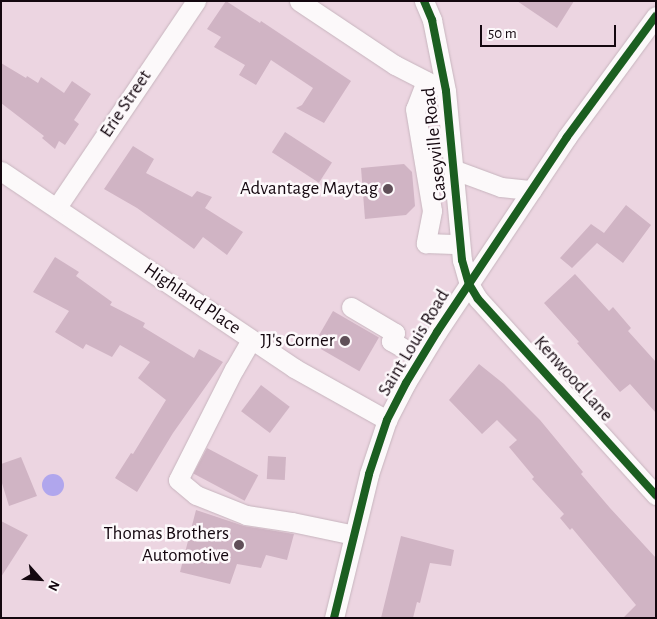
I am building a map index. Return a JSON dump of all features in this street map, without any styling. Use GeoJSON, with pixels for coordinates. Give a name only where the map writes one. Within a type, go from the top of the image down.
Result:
{"type":"FeatureCollection","features":[{"type":"Feature","properties":{"kind":"street","name":"Erie Street"},"geometry":{"type":"LineString","coordinates":[[57,207],[196,1]]}},
{"type":"Feature","properties":{"kind":"street"},"geometry":{"type":"LineString","coordinates":[[299,1],[395,65],[446,91]]}},
{"type":"Feature","properties":{"kind":"street","name":"Caseyville Road"},"geometry":{"type":"LineString","coordinates":[[424,1],[432,20],[446,91],[455,170],[460,244],[462,260],[469,284]]}},
{"type":"Feature","properties":{"kind":"street","name":"Saint Louis Road"},"geometry":{"type":"LineString","coordinates":[[334,618],[369,474],[387,420],[421,358],[469,284],[567,137],[656,16]]}},
{"type":"Feature","properties":{"kind":"street"},"geometry":{"type":"LineString","coordinates":[[426,81],[415,109],[432,211],[426,243],[460,244]]}},
{"type":"Feature","properties":{"kind":"street"},"geometry":{"type":"LineString","coordinates":[[421,136],[451,134]]}},
{"type":"Feature","properties":{"kind":"street"},"geometry":{"type":"LineString","coordinates":[[455,170],[501,187],[532,190]]}},
{"type":"Feature","properties":{"kind":"street","name":"Highland Place"},"geometry":{"type":"LineString","coordinates":[[1,171],[294,368],[387,420]]}},
{"type":"Feature","properties":{"kind":"street","name":"Kenwood Lane"},"geometry":{"type":"LineString","coordinates":[[469,284],[478,298],[656,495]]}},
{"type":"Feature","properties":{"kind":"street"},"geometry":{"type":"LineString","coordinates":[[351,307],[395,333],[390,340],[421,358]]}},
{"type":"Feature","properties":{"kind":"street"},"geometry":{"type":"LineString","coordinates":[[251,340],[234,369],[178,480],[196,495],[246,515],[354,535]]}},
{"type":"Feature","properties":{"kind":"shaded area"},"geometry":{"type":"Polygon","coordinates":[[[53,474],[61,477],[64,485],[61,493],[53,496],[45,493],[42,485],[45,477],[53,474]]]}},
{"type":"Feature","properties":{"kind":"building"},"geometry":{"type":"Polygon","coordinates":[[[226,1],[260,23],[261,21],[351,81],[324,123],[296,108],[302,105],[313,88],[271,60],[256,85],[239,75],[245,65],[214,47],[221,37],[207,29],[226,1]]]}},
{"type":"Feature","properties":{"kind":"building"},"geometry":{"type":"Polygon","coordinates":[[[517,1],[574,1],[557,28],[517,1]]]}},
{"type":"Feature","properties":{"kind":"building"},"geometry":{"type":"Polygon","coordinates":[[[1,63],[38,83],[41,77],[64,93],[72,81],[91,94],[74,120],[79,124],[65,145],[59,141],[55,149],[42,138],[44,136],[1,103],[1,63]]]}},
{"type":"Feature","properties":{"kind":"building"},"geometry":{"type":"Polygon","coordinates":[[[285,132],[332,162],[319,183],[272,152],[285,132]]]}},
{"type":"Feature","properties":{"kind":"building"},"geometry":{"type":"Polygon","coordinates":[[[133,146],[154,159],[146,173],[192,197],[197,191],[212,197],[205,208],[243,232],[227,255],[203,237],[194,249],[137,208],[104,189],[133,146]]]}},
{"type":"Feature","properties":{"kind":"building","name":"Advantage Maytag"},"geometry":{"type":"Polygon","coordinates":[[[404,164],[412,172],[415,206],[406,215],[365,219],[361,168],[404,164]]]}},
{"type":"Feature","properties":{"kind":"building"},"geometry":{"type":"Polygon","coordinates":[[[626,205],[651,225],[623,263],[597,243],[572,268],[560,258],[591,224],[604,233],[626,205]]]}},
{"type":"Feature","properties":{"kind":"building"},"geometry":{"type":"Polygon","coordinates":[[[55,257],[79,272],[76,276],[112,302],[110,305],[145,323],[143,327],[194,358],[199,349],[223,362],[173,433],[137,492],[115,478],[131,453],[133,454],[166,400],[138,378],[150,362],[120,345],[112,357],[86,344],[83,349],[55,332],[69,311],[33,292],[55,257]]]}},
{"type":"Feature","properties":{"kind":"building"},"geometry":{"type":"Polygon","coordinates":[[[575,274],[609,311],[613,307],[631,328],[628,331],[656,362],[656,413],[630,384],[620,392],[544,303],[575,274]]]}},
{"type":"Feature","properties":{"kind":"building","name":"JJ's Corner"},"geometry":{"type":"Polygon","coordinates":[[[333,311],[379,338],[359,371],[314,345],[333,311]]]}},
{"type":"Feature","properties":{"kind":"building"},"geometry":{"type":"Polygon","coordinates":[[[479,364],[504,384],[540,420],[583,472],[581,474],[656,558],[656,618],[623,618],[636,605],[572,528],[570,530],[560,518],[564,514],[532,479],[534,477],[509,447],[517,440],[497,420],[482,434],[449,400],[479,364]]]}},
{"type":"Feature","properties":{"kind":"building"},"geometry":{"type":"Polygon","coordinates":[[[261,385],[290,407],[270,433],[241,411],[261,385]]]}},
{"type":"Feature","properties":{"kind":"building"},"geometry":{"type":"Polygon","coordinates":[[[207,448],[258,475],[245,501],[193,474],[207,448]]]}},
{"type":"Feature","properties":{"kind":"building"},"geometry":{"type":"Polygon","coordinates":[[[268,456],[286,457],[285,480],[267,479],[268,456]]]}},
{"type":"Feature","properties":{"kind":"building"},"geometry":{"type":"Polygon","coordinates":[[[21,457],[37,496],[9,506],[1,480],[1,464],[21,457]]]}},
{"type":"Feature","properties":{"kind":"building","name":"Thomas Brothers Automotive"},"geometry":{"type":"Polygon","coordinates":[[[196,510],[244,526],[294,534],[287,560],[266,555],[261,568],[237,564],[230,584],[180,572],[196,510]]]}},
{"type":"Feature","properties":{"kind":"building"},"geometry":{"type":"Polygon","coordinates":[[[1,521],[28,535],[1,577],[1,521]]]}},
{"type":"Feature","properties":{"kind":"building"},"geometry":{"type":"Polygon","coordinates":[[[401,536],[454,550],[451,566],[430,563],[420,603],[417,602],[413,618],[381,618],[401,536]]]}},
{"type":"Feature","properties":{"kind":"cycle path"},"geometry":{"type":"LineString","coordinates":[[424,1],[432,20],[446,91],[462,260],[469,284],[478,299],[656,495]]}},
{"type":"Feature","properties":{"kind":"cycle path"},"geometry":{"type":"LineString","coordinates":[[334,618],[369,474],[387,420],[406,383],[437,332],[567,137],[656,16]]}},
{"type":"Feature","properties":{"kind":"place","name":"Advantage Maytag"},"geometry":{"type":"Point","coordinates":[388,189]}},
{"type":"Feature","properties":{"kind":"place","name":"JJ's Corner"},"geometry":{"type":"Point","coordinates":[345,341]}},
{"type":"Feature","properties":{"kind":"place","name":"Thomas Brothers Automotive"},"geometry":{"type":"Point","coordinates":[239,545]}}]}
